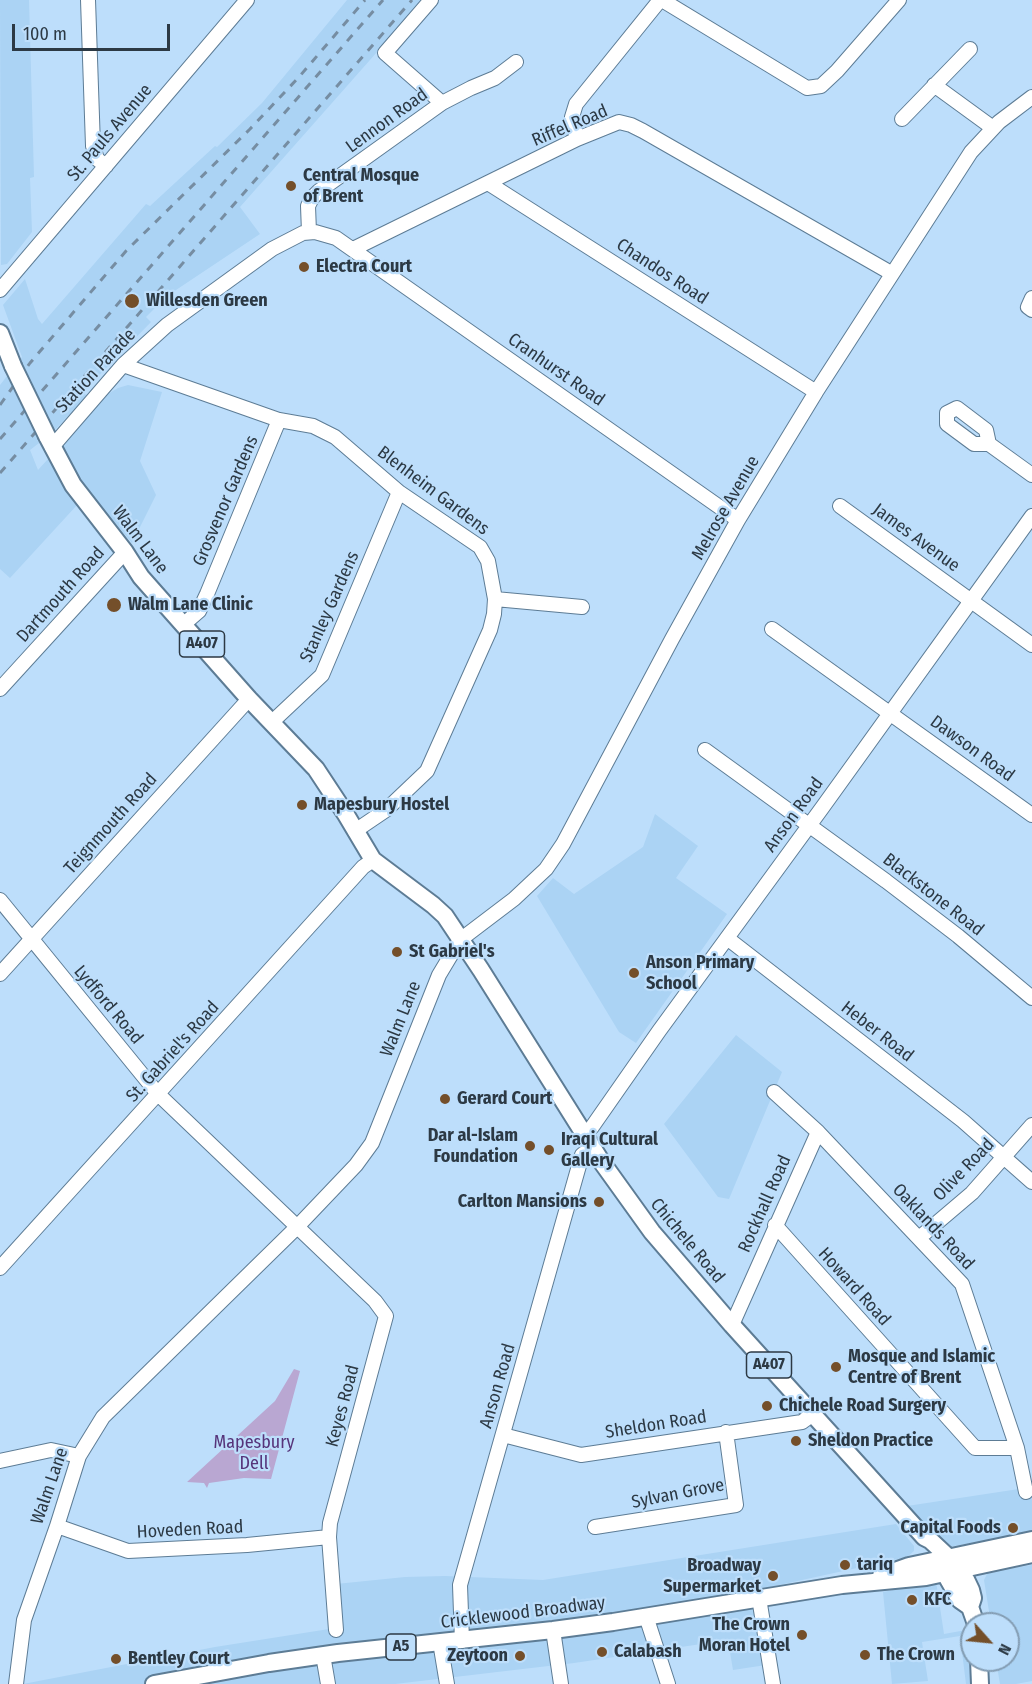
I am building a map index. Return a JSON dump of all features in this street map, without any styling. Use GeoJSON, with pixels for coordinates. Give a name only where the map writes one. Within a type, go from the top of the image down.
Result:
{"type":"FeatureCollection","features":[{"type":"Feature","properties":{"kind":"main road","name":"Walm Lane"},"geometry":{"type":"LineString","coordinates":[[0,333],[49,442],[73,485],[125,552],[141,577],[249,699],[316,770],[345,813],[372,860],[433,905],[445,916],[460,940]]}},
{"type":"Feature","properties":{"kind":"main road","name":"Chichele Road"},"geometry":{"type":"LineString","coordinates":[[460,940],[624,1195],[652,1232],[732,1325],[924,1537],[923,1545],[946,1565]]}},
{"type":"Feature","properties":{"kind":"main road","name":"Cricklewood Broadway"},"geometry":{"type":"LineString","coordinates":[[165,1683],[323,1655],[553,1630],[861,1583],[905,1580],[946,1565],[1032,1540]]}},
{"type":"Feature","properties":{"kind":"main road","name":"Cricklewood Broadway"},"geometry":{"type":"LineString","coordinates":[[946,1565],[1032,1554]]}},
{"type":"Feature","properties":{"kind":"main road","name":"A407"},"geometry":{"type":"LineString","coordinates":[[946,1565],[960,1600],[970,1607],[972,1612]]}},
{"type":"Feature","properties":{"kind":"street"},"geometry":{"type":"LineString","coordinates":[[88,0],[93,146],[98,159],[106,166]]}},
{"type":"Feature","properties":{"kind":"street","name":"St. Pauls Avenue"},"geometry":{"type":"LineString","coordinates":[[0,290],[247,0]]}},
{"type":"Feature","properties":{"kind":"street"},"geometry":{"type":"LineString","coordinates":[[431,0],[385,53],[442,103]]}},
{"type":"Feature","properties":{"kind":"street"},"geometry":{"type":"LineString","coordinates":[[577,139],[572,117],[576,104],[661,0],[807,88],[821,86],[837,71],[899,0]]}},
{"type":"Feature","properties":{"kind":"street"},"geometry":{"type":"LineString","coordinates":[[902,119],[970,49]]}},
{"type":"Feature","properties":{"kind":"street","name":"Lennon Road"},"geometry":{"type":"LineString","coordinates":[[309,232],[308,206],[319,191],[442,103],[495,78],[516,62]]}},
{"type":"Feature","properties":{"kind":"street"},"geometry":{"type":"LineString","coordinates":[[934,85],[993,128]]}},
{"type":"Feature","properties":{"kind":"street","name":"Melrose Avenue"},"geometry":{"type":"LineString","coordinates":[[460,940],[514,900],[546,869],[563,844],[738,520],[816,392],[971,152],[993,128],[1032,97]]}},
{"type":"Feature","properties":{"kind":"street","name":"Riffel Road"},"geometry":{"type":"LineString","coordinates":[[353,249],[577,139],[619,122],[631,125],[891,273]]}},
{"type":"Feature","properties":{"kind":"street","name":"Chandos Road"},"geometry":{"type":"LineString","coordinates":[[488,183],[816,392]]}},
{"type":"Feature","properties":{"kind":"street"},"geometry":{"type":"LineString","coordinates":[[309,232],[331,235],[353,249]]}},
{"type":"Feature","properties":{"kind":"street","name":"Station Parade"},"geometry":{"type":"LineString","coordinates":[[49,442],[123,365],[167,325],[272,249],[295,236],[309,232]]}},
{"type":"Feature","properties":{"kind":"street","name":"Cranhurst Road"},"geometry":{"type":"LineString","coordinates":[[353,249],[738,520]]}},
{"type":"Feature","properties":{"kind":"street"},"geometry":{"type":"LineString","coordinates":[[1032,298],[1028,307],[1032,310]]}},
{"type":"Feature","properties":{"kind":"street","name":"Blenheim Gardens"},"geometry":{"type":"LineString","coordinates":[[123,365],[279,420],[313,426],[335,437],[399,492],[480,547],[488,561],[495,599],[490,630],[427,771],[386,810],[355,831]]}},
{"type":"Feature","properties":{"kind":"street","name":"Grosvenor Gardens"},"geometry":{"type":"LineString","coordinates":[[184,624],[199,611],[207,594],[279,420]]}},
{"type":"Feature","properties":{"kind":"street"},"geometry":{"type":"LineString","coordinates":[[989,444],[1032,475]]}},
{"type":"Feature","properties":{"kind":"street","name":"Stanley Gardens"},"geometry":{"type":"LineString","coordinates":[[272,722],[322,675],[399,492]]}},
{"type":"Feature","properties":{"kind":"street","name":"James Avenue"},"geometry":{"type":"LineString","coordinates":[[840,506],[1032,645]]}},
{"type":"Feature","properties":{"kind":"street","name":"Anson Road"},"geometry":{"type":"LineString","coordinates":[[462,1641],[460,1585],[582,1155],[592,1127],[1032,516]]}},
{"type":"Feature","properties":{"kind":"street","name":"Dartmouth Road"},"geometry":{"type":"LineString","coordinates":[[0,689],[125,552]]}},
{"type":"Feature","properties":{"kind":"street"},"geometry":{"type":"LineString","coordinates":[[495,599],[582,607]]}},
{"type":"Feature","properties":{"kind":"street","name":"Dawson Road"},"geometry":{"type":"LineString","coordinates":[[772,629],[1032,815]]}},
{"type":"Feature","properties":{"kind":"street","name":"Teignmouth Road"},"geometry":{"type":"LineString","coordinates":[[0,974],[249,699]]}},
{"type":"Feature","properties":{"kind":"street","name":"Blackstone Road"},"geometry":{"type":"LineString","coordinates":[[705,750],[809,824],[949,929],[1032,998]]}},
{"type":"Feature","properties":{"kind":"street","name":"St. Gabriel's Road"},"geometry":{"type":"LineString","coordinates":[[0,1268],[363,867],[372,860]]}},
{"type":"Feature","properties":{"kind":"street","name":"Lydford Road"},"geometry":{"type":"LineString","coordinates":[[0,900],[158,1094],[296,1228]]}},
{"type":"Feature","properties":{"kind":"street","name":"Heber Road"},"geometry":{"type":"LineString","coordinates":[[727,938],[963,1121],[1032,1182]]}},
{"type":"Feature","properties":{"kind":"street","name":"Walm Lane"},"geometry":{"type":"LineString","coordinates":[[16,1684],[24,1620],[79,1456],[104,1417],[296,1228],[356,1165],[372,1143],[440,975],[460,940]]}},
{"type":"Feature","properties":{"kind":"street","name":"Oaklands Road"},"geometry":{"type":"LineString","coordinates":[[774,1092],[818,1132],[962,1284],[1017,1448],[1026,1492]]}},
{"type":"Feature","properties":{"kind":"street","name":"Olive Road"},"geometry":{"type":"LineString","coordinates":[[919,1238],[972,1193],[1032,1125]]}},
{"type":"Feature","properties":{"kind":"street","name":"Rockhall Road"},"geometry":{"type":"LineString","coordinates":[[732,1325],[818,1132]]}},
{"type":"Feature","properties":{"kind":"street","name":"Howard Road"},"geometry":{"type":"LineString","coordinates":[[775,1225],[975,1449],[1017,1448]]}},
{"type":"Feature","properties":{"kind":"street","name":"Keyes Road"},"geometry":{"type":"LineString","coordinates":[[296,1228],[375,1301],[387,1316],[330,1523],[336,1630]]}},
{"type":"Feature","properties":{"kind":"street","name":"Sheldon Road"},"geometry":{"type":"LineString","coordinates":[[503,1435],[581,1455],[802,1422],[813,1414]]}},
{"type":"Feature","properties":{"kind":"street","name":"Sylvan Grove"},"geometry":{"type":"LineString","coordinates":[[595,1527],[736,1505],[726,1432]]}},
{"type":"Feature","properties":{"kind":"street"},"geometry":{"type":"LineString","coordinates":[[0,1461],[51,1450],[79,1456]]}},
{"type":"Feature","properties":{"kind":"street","name":"Hoveden Road"},"geometry":{"type":"LineString","coordinates":[[57,1526],[128,1551],[247,1545],[329,1537]]}},
{"type":"Feature","properties":{"kind":"street"},"geometry":{"type":"LineString","coordinates":[[759,1598],[773,1684]]}},
{"type":"Feature","properties":{"kind":"street"},"geometry":{"type":"LineString","coordinates":[[646,1616],[668,1684]]}},
{"type":"Feature","properties":{"kind":"street"},"geometry":{"type":"LineString","coordinates":[[553,1630],[561,1684]]}},
{"type":"Feature","properties":{"kind":"street"},"geometry":{"type":"LineString","coordinates":[[440,1642],[447,1684]]}},
{"type":"Feature","properties":{"kind":"street"},"geometry":{"type":"LineString","coordinates":[[323,1655],[328,1684]]}},
{"type":"Feature","properties":{"kind":"shaded area"},"geometry":{"type":"Polygon","coordinates":[[[0,0],[29,0],[34,177],[30,178],[32,232],[7,264],[1,265],[0,0]]]}},
{"type":"Feature","properties":{"kind":"shaded area"},"geometry":{"type":"Polygon","coordinates":[[[347,0],[423,0],[240,207],[260,234],[167,296],[146,317],[151,322],[83,392],[87,396],[52,433],[30,450],[38,470],[106,395],[128,385],[162,392],[140,461],[156,495],[132,543],[89,492],[10,578],[0,569],[0,385],[22,357],[3,305],[25,279],[38,319],[42,324],[146,204],[150,206],[215,146],[217,147],[262,103],[347,0]]]}},
{"type":"Feature","properties":{"kind":"shaded area","name":"Anson Primary School"},"geometry":{"type":"Polygon","coordinates":[[[655,814],[698,846],[676,878],[727,914],[636,1043],[619,1032],[537,896],[553,878],[574,894],[643,847],[655,814]]]}},
{"type":"Feature","properties":{"kind":"shaded area"},"geometry":{"type":"Polygon","coordinates":[[[736,1035],[782,1072],[729,1199],[718,1197],[664,1124],[736,1035]]]}},
{"type":"Feature","properties":{"kind":"shaded area"},"geometry":{"type":"Polygon","coordinates":[[[1032,1487],[1032,1534],[941,1548],[907,1506],[1032,1487]]]}},
{"type":"Feature","properties":{"kind":"shaded area"},"geometry":{"type":"Polygon","coordinates":[[[896,1524],[914,1546],[914,1551],[907,1557],[752,1591],[766,1665],[733,1670],[728,1640],[574,1663],[395,1684],[23,1684],[215,1647],[329,1629],[336,1584],[405,1577],[445,1576],[543,1580],[896,1524]]]}},
{"type":"Feature","properties":{"kind":"shaded area"},"geometry":{"type":"Polygon","coordinates":[[[1032,1565],[1032,1681],[1000,1684],[998,1672],[1020,1672],[1020,1612],[989,1612],[984,1580],[988,1572],[1032,1565]]]}},
{"type":"Feature","properties":{"kind":"shaded area"},"geometry":{"type":"Polygon","coordinates":[[[936,1581],[944,1634],[960,1631],[960,1636],[922,1642],[928,1681],[892,1684],[883,1592],[936,1581]]]}},
{"type":"Feature","properties":{"kind":"shaded area"},"geometry":{"type":"Polygon","coordinates":[[[964,1672],[970,1672],[971,1684],[966,1684],[964,1672]]]}},
{"type":"Feature","properties":{"kind":"green space","name":"Mapesbury Dell"},"geometry":{"type":"Polygon","coordinates":[[[294,1369],[300,1371],[271,1479],[244,1478],[209,1483],[207,1488],[204,1483],[187,1482],[275,1401],[294,1369]]]}},
{"type":"Feature","properties":{"kind":"railway"},"geometry":{"type":"LineString","coordinates":[[0,405],[30,363],[126,251],[250,129],[299,77],[365,0]]}},
{"type":"Feature","properties":{"kind":"railway"},"geometry":{"type":"LineString","coordinates":[[0,439],[383,0]]}},
{"type":"Feature","properties":{"kind":"railway"},"geometry":{"type":"LineString","coordinates":[[0,473],[412,0]]}},
{"type":"Feature","properties":{"kind":"place","name":"Central Mosque of Brent"},"geometry":{"type":"Point","coordinates":[291,186]}},
{"type":"Feature","properties":{"kind":"place","name":"Electra Court"},"geometry":{"type":"Point","coordinates":[304,267]}},
{"type":"Feature","properties":{"kind":"place","name":"Willesden Green"},"geometry":{"type":"Point","coordinates":[132,301]}},
{"type":"Feature","properties":{"kind":"place","name":"Walm Lane Clinic"},"geometry":{"type":"Point","coordinates":[114,605]}},
{"type":"Feature","properties":{"kind":"place","name":"Mapesbury Hostel"},"geometry":{"type":"Point","coordinates":[302,805]}},
{"type":"Feature","properties":{"kind":"place","name":"St Gabriel's"},"geometry":{"type":"Point","coordinates":[397,952]}},
{"type":"Feature","properties":{"kind":"place","name":"Anson Primary School"},"geometry":{"type":"Point","coordinates":[634,973]}},
{"type":"Feature","properties":{"kind":"place","name":"Gerard Court"},"geometry":{"type":"Point","coordinates":[445,1099]}},
{"type":"Feature","properties":{"kind":"place","name":"Dar al-Islam Foundation"},"geometry":{"type":"Point","coordinates":[530,1146]}},
{"type":"Feature","properties":{"kind":"place","name":"Iraqi Cultural Gallery"},"geometry":{"type":"Point","coordinates":[549,1150]}},
{"type":"Feature","properties":{"kind":"place","name":"Carlton Mansions"},"geometry":{"type":"Point","coordinates":[599,1202]}},
{"type":"Feature","properties":{"kind":"place","name":"Mosque and Islamic Centre of Brent"},"geometry":{"type":"Point","coordinates":[836,1367]}},
{"type":"Feature","properties":{"kind":"place","name":"Chichele Road Surgery"},"geometry":{"type":"Point","coordinates":[767,1406]}},
{"type":"Feature","properties":{"kind":"place","name":"Sheldon Practice"},"geometry":{"type":"Point","coordinates":[796,1441]}},
{"type":"Feature","properties":{"kind":"place","name":"Capital Foods"},"geometry":{"type":"Point","coordinates":[1013,1528]}},
{"type":"Feature","properties":{"kind":"place","name":"tariq"},"geometry":{"type":"Point","coordinates":[845,1565]}},
{"type":"Feature","properties":{"kind":"place","name":"Broadway Supermarket"},"geometry":{"type":"Point","coordinates":[773,1576]}},
{"type":"Feature","properties":{"kind":"place","name":"KFC"},"geometry":{"type":"Point","coordinates":[912,1600]}},
{"type":"Feature","properties":{"kind":"place","name":"The Crown Moran Hotel"},"geometry":{"type":"Point","coordinates":[802,1635]}},
{"type":"Feature","properties":{"kind":"place","name":"Calabash"},"geometry":{"type":"Point","coordinates":[602,1652]}},
{"type":"Feature","properties":{"kind":"place","name":"The Crown"},"geometry":{"type":"Point","coordinates":[865,1655]}},
{"type":"Feature","properties":{"kind":"place","name":"Zeytoon"},"geometry":{"type":"Point","coordinates":[520,1656]}},
{"type":"Feature","properties":{"kind":"place","name":"Bentley Court"},"geometry":{"type":"Point","coordinates":[116,1659]}}]}
